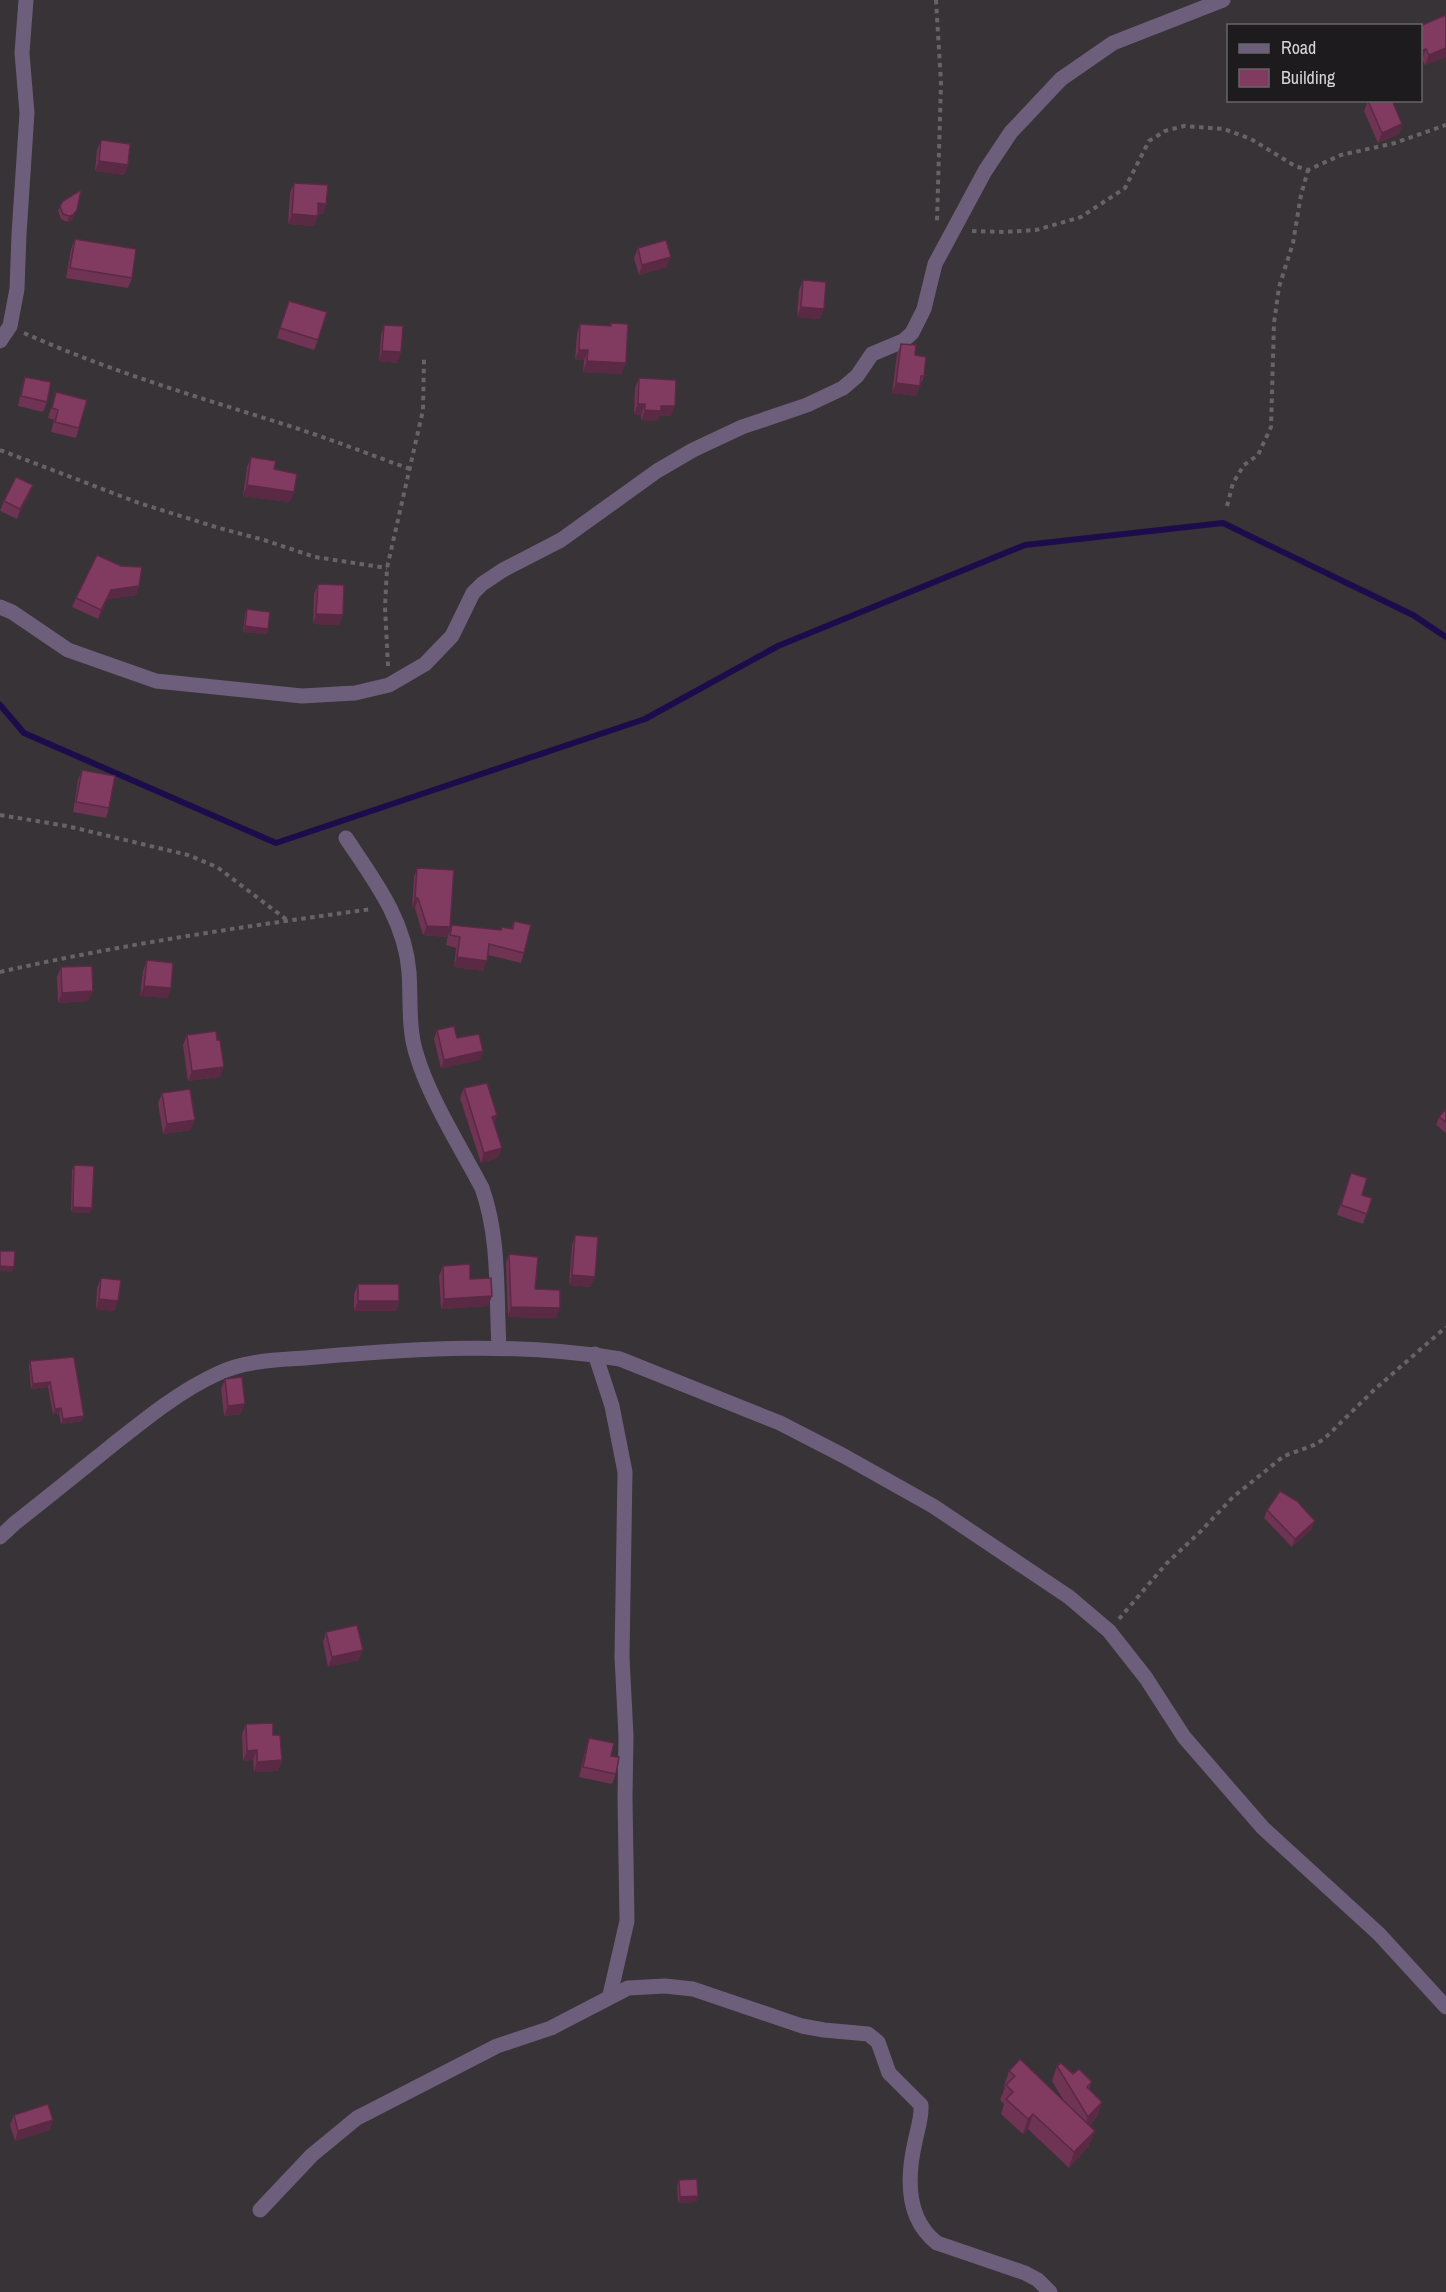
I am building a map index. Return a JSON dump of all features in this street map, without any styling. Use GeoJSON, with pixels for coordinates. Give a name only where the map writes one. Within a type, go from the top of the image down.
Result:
{"type":"FeatureCollection","features":[{"type":"Feature","properties":{"kind":"street"},"geometry":{"type":"LineString","coordinates":[[0,341],[10,326],[17,289],[27,113],[22,53],[26,0]]}},
{"type":"Feature","properties":{"kind":"street"},"geometry":{"type":"LineString","coordinates":[[0,607],[12,612],[68,651],[156,681],[302,696],[355,693],[389,685],[425,664],[452,636],[473,593],[482,584],[503,570],[561,540],[666,465],[742,427],[807,405],[843,388],[857,376],[872,354],[903,341],[912,333],[924,309],[935,264],[985,171],[1011,132],[1061,79],[1113,43],[1223,0]]}},
{"type":"Feature","properties":{"kind":"street"},"geometry":{"type":"LineString","coordinates":[[346,838],[390,906],[403,938],[409,971],[410,1015],[415,1052],[426,1081],[482,1188],[488,1206],[494,1246],[499,1347]]}},
{"type":"Feature","properties":{"kind":"street"},"geometry":{"type":"LineString","coordinates":[[0,1537],[134,1428],[182,1394],[220,1372],[238,1366],[368,1352],[499,1347],[595,1354],[642,1366],[780,1423],[844,1456],[933,1506],[1069,1597],[1109,1631],[1146,1678],[1184,1737],[1263,1828],[1379,1934],[1446,2007]]}},
{"type":"Feature","properties":{"kind":"street"},"geometry":{"type":"LineString","coordinates":[[595,1354],[612,1406],[625,1472],[622,1657],[626,1736],[627,1921],[610,1995]]}},
{"type":"Feature","properties":{"kind":"street"},"geometry":{"type":"LineString","coordinates":[[260,2210],[312,2155],[357,2118],[497,2046],[551,2028],[610,1995],[628,1988],[642,1986],[693,1989],[802,2026],[868,2034],[878,2042],[889,2073],[921,2105],[910,2169],[910,2187],[915,2213],[927,2235],[936,2243],[1025,2273],[1038,2280],[1050,2292]]}},
{"type":"Feature","properties":{"kind":"path"},"geometry":{"type":"LineString","coordinates":[[936,0],[941,83],[937,232]]}},
{"type":"Feature","properties":{"kind":"path"},"geometry":{"type":"LineString","coordinates":[[953,230],[1005,232],[1036,230],[1081,217],[1125,188],[1149,141],[1165,131],[1184,126],[1224,129],[1233,132],[1251,139],[1295,166],[1308,170],[1341,155],[1395,143],[1446,125]]}},
{"type":"Feature","properties":{"kind":"path"},"geometry":{"type":"LineString","coordinates":[[1227,506],[1233,483],[1244,465],[1258,455],[1271,427],[1275,311],[1279,287],[1293,243],[1301,195],[1308,170]]}},
{"type":"Feature","properties":{"kind":"path"},"geometry":{"type":"LineString","coordinates":[[10,326],[91,362],[177,392],[279,423],[410,469]]}},
{"type":"Feature","properties":{"kind":"path"},"geometry":{"type":"LineString","coordinates":[[389,685],[385,607],[387,568],[423,410],[424,359]]}},
{"type":"Feature","properties":{"kind":"path"},"geometry":{"type":"LineString","coordinates":[[0,450],[139,503],[219,528],[315,557],[387,568]]}},
{"type":"Feature","properties":{"kind":"path"},"geometry":{"type":"LineString","coordinates":[[0,815],[67,826],[188,855],[217,867],[288,920]]}},
{"type":"Feature","properties":{"kind":"path"},"geometry":{"type":"LineString","coordinates":[[0,972],[72,956],[288,920],[390,906]]}},
{"type":"Feature","properties":{"kind":"path"},"geometry":{"type":"LineString","coordinates":[[1109,1631],[1166,1564],[1233,1497],[1284,1456],[1324,1439],[1374,1390],[1446,1327]]}},
{"type":"Feature","properties":{"kind":"building"},"geometry":{"type":"Polygon","coordinates":[[[1446,15],[1446,48],[1429,55],[1426,49],[1422,50],[1422,25],[1446,15]]]}},
{"type":"Feature","properties":{"kind":"building"},"geometry":{"type":"Polygon","coordinates":[[[1368,102],[1393,102],[1402,124],[1382,133],[1368,102]]]}},
{"type":"Feature","properties":{"kind":"building"},"geometry":{"type":"Polygon","coordinates":[[[101,140],[130,144],[128,165],[99,161],[101,140]]]}},
{"type":"Feature","properties":{"kind":"building"},"geometry":{"type":"Polygon","coordinates":[[[294,183],[328,185],[326,204],[318,203],[318,216],[292,214],[294,183]]]}},
{"type":"Feature","properties":{"kind":"building"},"geometry":{"type":"Polygon","coordinates":[[[81,190],[77,210],[73,215],[63,214],[60,206],[63,201],[81,190]]]}},
{"type":"Feature","properties":{"kind":"building"},"geometry":{"type":"Polygon","coordinates":[[[75,239],[136,249],[132,278],[70,268],[75,239]]]}},
{"type":"Feature","properties":{"kind":"building"},"geometry":{"type":"Polygon","coordinates":[[[666,240],[671,257],[642,265],[638,248],[666,240]]]}},
{"type":"Feature","properties":{"kind":"building"},"geometry":{"type":"Polygon","coordinates":[[[803,280],[826,282],[824,309],[801,307],[803,280]]]}},
{"type":"Feature","properties":{"kind":"building"},"geometry":{"type":"Polygon","coordinates":[[[289,301],[327,312],[318,340],[280,328],[289,301]]]}},
{"type":"Feature","properties":{"kind":"building"},"geometry":{"type":"Polygon","coordinates":[[[611,323],[628,324],[626,363],[587,361],[588,350],[579,350],[580,324],[611,326],[611,323]]]}},
{"type":"Feature","properties":{"kind":"building"},"geometry":{"type":"Polygon","coordinates":[[[384,325],[403,326],[401,352],[382,351],[384,325]]]}},
{"type":"Feature","properties":{"kind":"building"},"geometry":{"type":"Polygon","coordinates":[[[901,344],[916,345],[915,355],[926,357],[924,376],[921,376],[920,386],[896,383],[901,344]]]}},
{"type":"Feature","properties":{"kind":"building"},"geometry":{"type":"Polygon","coordinates":[[[25,377],[51,382],[47,402],[21,396],[25,377]]]}},
{"type":"Feature","properties":{"kind":"building"},"geometry":{"type":"Polygon","coordinates":[[[639,378],[676,380],[675,406],[661,406],[661,411],[645,410],[645,404],[638,404],[639,378]]]}},
{"type":"Feature","properties":{"kind":"building"},"geometry":{"type":"Polygon","coordinates":[[[56,392],[87,400],[79,428],[55,422],[58,410],[52,408],[56,392]]]}},
{"type":"Feature","properties":{"kind":"building"},"geometry":{"type":"Polygon","coordinates":[[[251,457],[276,461],[274,469],[297,474],[294,492],[247,485],[251,457]]]}},
{"type":"Feature","properties":{"kind":"building"},"geometry":{"type":"Polygon","coordinates":[[[16,477],[33,485],[20,509],[4,501],[16,477]]]}},
{"type":"Feature","properties":{"kind":"building"},"geometry":{"type":"Polygon","coordinates":[[[97,555],[121,566],[142,567],[139,586],[111,590],[101,610],[76,598],[97,555]]]}},
{"type":"Feature","properties":{"kind":"building"},"geometry":{"type":"Polygon","coordinates":[[[318,584],[344,585],[343,615],[316,614],[318,584]]]}},
{"type":"Feature","properties":{"kind":"building"},"geometry":{"type":"Polygon","coordinates":[[[247,609],[270,612],[268,629],[245,626],[247,609]]]}},
{"type":"Feature","properties":{"kind":"building"},"geometry":{"type":"Polygon","coordinates":[[[82,770],[115,776],[109,808],[76,802],[82,770]]]}},
{"type":"Feature","properties":{"kind":"building"},"geometry":{"type":"Polygon","coordinates":[[[417,868],[454,870],[450,927],[427,926],[418,898],[415,898],[417,868]]]}},
{"type":"Feature","properties":{"kind":"building"},"geometry":{"type":"Polygon","coordinates":[[[514,921],[531,925],[524,953],[489,944],[487,961],[457,957],[460,937],[450,935],[452,925],[501,930],[502,927],[513,929],[514,921]]]}},
{"type":"Feature","properties":{"kind":"building"},"geometry":{"type":"Polygon","coordinates":[[[147,960],[173,963],[171,988],[144,986],[147,960]]]}},
{"type":"Feature","properties":{"kind":"building"},"geometry":{"type":"Polygon","coordinates":[[[92,966],[93,991],[62,993],[61,967],[92,966]]]}},
{"type":"Feature","properties":{"kind":"building"},"geometry":{"type":"Polygon","coordinates":[[[454,1026],[457,1038],[479,1034],[483,1051],[444,1060],[437,1030],[454,1026]]]}},
{"type":"Feature","properties":{"kind":"building"},"geometry":{"type":"Polygon","coordinates":[[[216,1031],[217,1040],[220,1040],[224,1067],[192,1071],[187,1035],[216,1031]]]}},
{"type":"Feature","properties":{"kind":"building"},"geometry":{"type":"Polygon","coordinates":[[[487,1083],[497,1115],[492,1117],[502,1148],[484,1153],[464,1088],[487,1083]]]}},
{"type":"Feature","properties":{"kind":"building"},"geometry":{"type":"Polygon","coordinates":[[[190,1089],[195,1120],[167,1124],[162,1093],[190,1089]]]}},
{"type":"Feature","properties":{"kind":"building"},"geometry":{"type":"Polygon","coordinates":[[[1446,1109],[1446,1122],[1439,1117],[1446,1109]]]}},
{"type":"Feature","properties":{"kind":"building"},"geometry":{"type":"Polygon","coordinates":[[[74,1165],[94,1166],[92,1208],[73,1207],[74,1165]]]}},
{"type":"Feature","properties":{"kind":"building"},"geometry":{"type":"Polygon","coordinates":[[[1351,1173],[1367,1178],[1362,1195],[1372,1198],[1367,1214],[1341,1205],[1351,1173]]]}},
{"type":"Feature","properties":{"kind":"building"},"geometry":{"type":"Polygon","coordinates":[[[575,1235],[598,1237],[595,1277],[572,1275],[575,1235]]]}},
{"type":"Feature","properties":{"kind":"building"},"geometry":{"type":"Polygon","coordinates":[[[0,1251],[15,1251],[14,1267],[0,1266],[0,1251]]]}},
{"type":"Feature","properties":{"kind":"building"},"geometry":{"type":"Polygon","coordinates":[[[509,1254],[538,1257],[535,1289],[560,1290],[560,1308],[511,1307],[509,1254]]]}},
{"type":"Feature","properties":{"kind":"building"},"geometry":{"type":"Polygon","coordinates":[[[470,1264],[470,1279],[491,1278],[492,1296],[444,1299],[443,1266],[470,1264]]]}},
{"type":"Feature","properties":{"kind":"building"},"geometry":{"type":"Polygon","coordinates":[[[101,1278],[121,1280],[118,1301],[99,1299],[101,1278]]]}},
{"type":"Feature","properties":{"kind":"building"},"geometry":{"type":"Polygon","coordinates":[[[358,1284],[399,1284],[399,1301],[358,1301],[358,1284]]]}},
{"type":"Feature","properties":{"kind":"building"},"geometry":{"type":"Polygon","coordinates":[[[74,1357],[84,1416],[63,1419],[61,1408],[55,1409],[50,1382],[33,1384],[30,1361],[74,1357]]]}},
{"type":"Feature","properties":{"kind":"building"},"geometry":{"type":"Polygon","coordinates":[[[242,1377],[245,1404],[228,1406],[225,1379],[242,1377]]]}},
{"type":"Feature","properties":{"kind":"building"},"geometry":{"type":"Polygon","coordinates":[[[1280,1491],[1297,1501],[1315,1521],[1295,1539],[1267,1510],[1280,1491]]]}},
{"type":"Feature","properties":{"kind":"building"},"geometry":{"type":"Polygon","coordinates":[[[357,1625],[363,1650],[332,1657],[326,1632],[357,1625]]]}},
{"type":"Feature","properties":{"kind":"building"},"geometry":{"type":"Polygon","coordinates":[[[273,1723],[273,1735],[280,1735],[282,1760],[257,1762],[257,1750],[247,1751],[246,1724],[273,1723]]]}},
{"type":"Feature","properties":{"kind":"building"},"geometry":{"type":"Polygon","coordinates":[[[589,1738],[614,1743],[611,1756],[619,1757],[616,1774],[583,1767],[589,1738]]]}},
{"type":"Feature","properties":{"kind":"building"},"geometry":{"type":"Polygon","coordinates":[[[1020,2059],[1095,2131],[1074,2152],[1033,2114],[1028,2119],[1006,2099],[1013,2092],[1006,2085],[1015,2076],[1009,2071],[1020,2059]]]}},
{"type":"Feature","properties":{"kind":"building"},"geometry":{"type":"Polygon","coordinates":[[[1061,2063],[1073,2074],[1079,2069],[1092,2082],[1087,2087],[1102,2102],[1088,2117],[1057,2066],[1061,2063]]]}},
{"type":"Feature","properties":{"kind":"building"},"geometry":{"type":"Polygon","coordinates":[[[48,2104],[53,2120],[18,2131],[14,2115],[48,2104]]]}},
{"type":"Feature","properties":{"kind":"building"},"geometry":{"type":"Polygon","coordinates":[[[697,2179],[698,2196],[680,2197],[679,2180],[697,2179]]]}},
{"type":"Feature","properties":{"kind":"waterway"},"geometry":{"type":"LineString","coordinates":[[0,705],[24,733],[276,843],[645,719],[778,646],[1025,545],[1223,523],[1413,615],[1446,637]]}}]}
